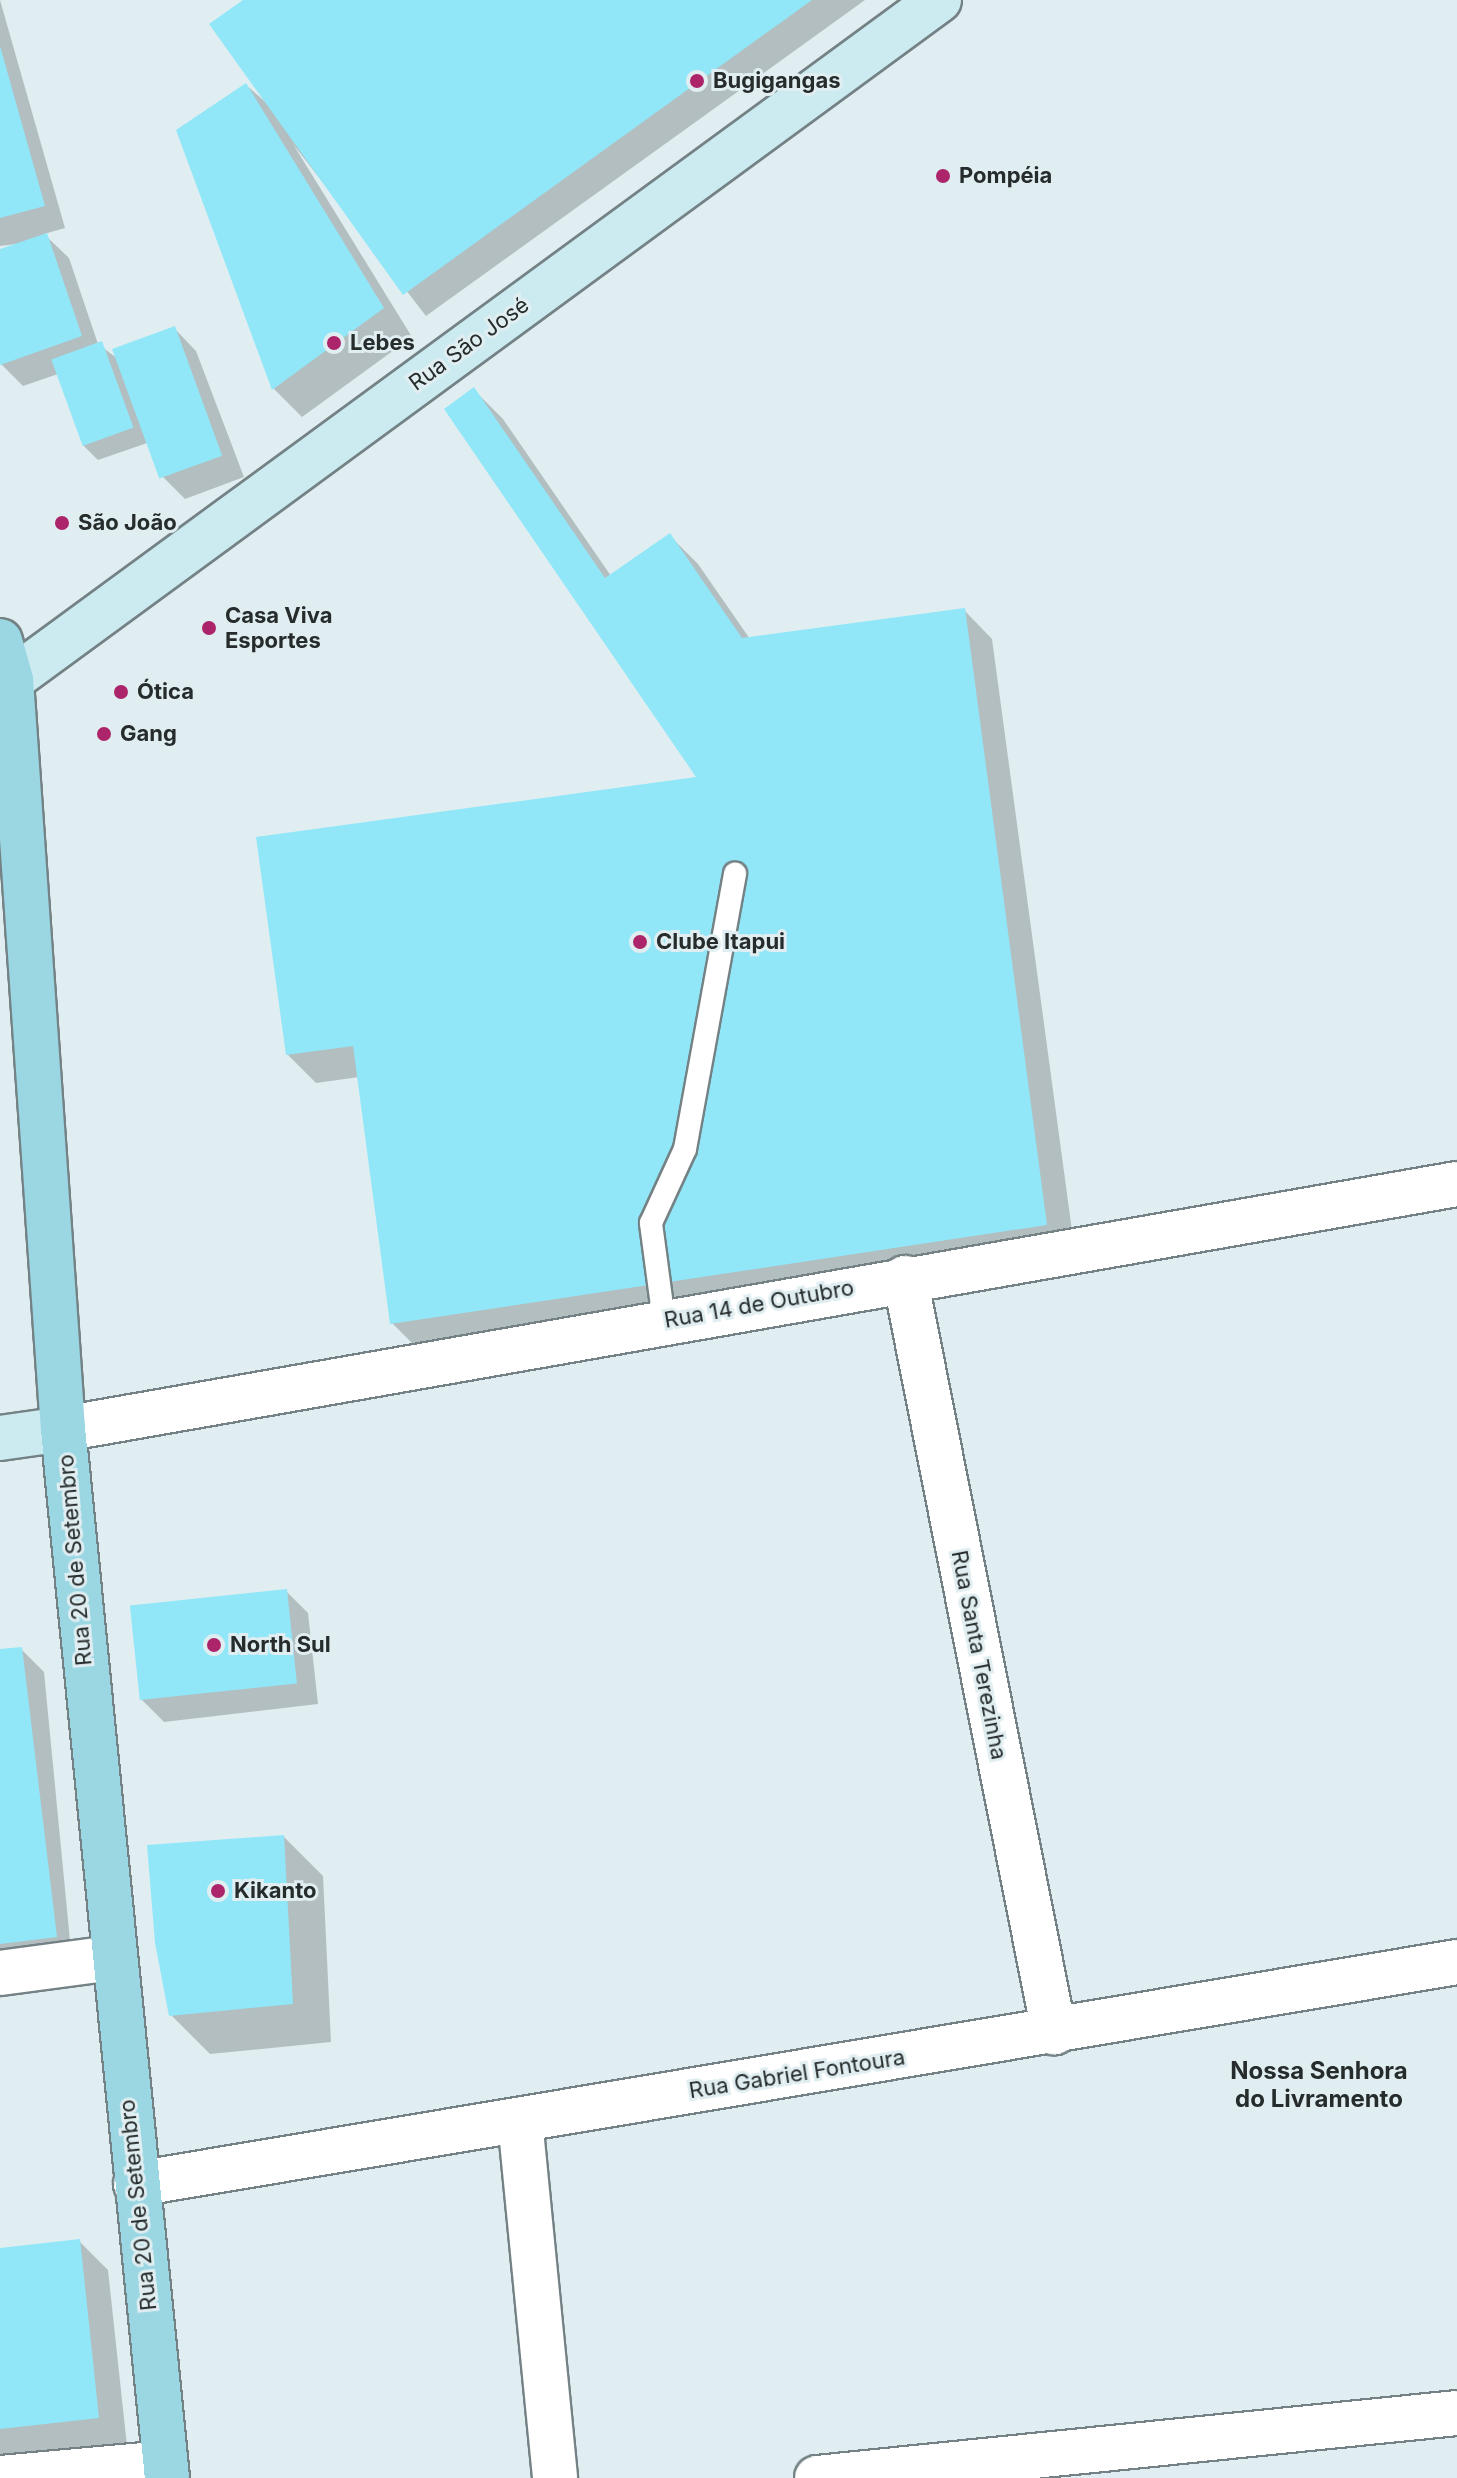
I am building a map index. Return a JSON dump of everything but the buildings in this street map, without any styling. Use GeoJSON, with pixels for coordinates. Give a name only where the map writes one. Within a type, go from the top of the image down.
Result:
{"type":"FeatureCollection","features":[{"type":"Feature","properties":{"kind":"main road","name":"Rua 20 de Setembro"},"geometry":{"type":"LineString","coordinates":[[4,670],[63,1429],[112,1958],[166,2470]]}},
{"type":"Feature","properties":{"kind":"street","name":"Rua São José"},"geometry":{"type":"LineString","coordinates":[[4,670],[939,0]]}},
{"type":"Feature","properties":{"kind":"street","name":"Rua 14 de Outubro"},"geometry":{"type":"LineString","coordinates":[[63,1429],[905,1278],[1457,1184]]}},
{"type":"Feature","properties":{"kind":"street","name":"Rua Santa Terezinha"},"geometry":{"type":"LineString","coordinates":[[905,1278],[1054,2032]]}},
{"type":"Feature","properties":{"kind":"street"},"geometry":{"type":"LineString","coordinates":[[0,1438],[63,1429]]}},
{"type":"Feature","properties":{"kind":"street"},"geometry":{"type":"LineString","coordinates":[[0,1973],[112,1958]]}},
{"type":"Feature","properties":{"kind":"street","name":"Rua Gabriel Fontoura"},"geometry":{"type":"LineString","coordinates":[[136,2184],[1457,1962]]}},
{"type":"Feature","properties":{"kind":"street"},"geometry":{"type":"LineString","coordinates":[[506,2123],[527,2478]]}},
{"type":"Feature","properties":{"kind":"street"},"geometry":{"type":"LineString","coordinates":[[506,2123],[555,2478]]}},
{"type":"Feature","properties":{"kind":"street"},"geometry":{"type":"LineString","coordinates":[[817,2478],[1457,2413]]}},
{"type":"Feature","properties":{"kind":"street"},"geometry":{"type":"LineString","coordinates":[[1,2478],[166,2470]]}},
{"type":"Feature","properties":{"kind":"lane"},"geometry":{"type":"LineString","coordinates":[[664,1321],[651,1223],[685,1149],[735,873]]}},
{"type":"Feature","properties":{"kind":"place","name":"Bugigangas"},"geometry":{"type":"Point","coordinates":[697,81]}},
{"type":"Feature","properties":{"kind":"place","name":"Pompéia"},"geometry":{"type":"Point","coordinates":[943,176]}},
{"type":"Feature","properties":{"kind":"place","name":"Lebes"},"geometry":{"type":"Point","coordinates":[334,343]}},
{"type":"Feature","properties":{"kind":"place","name":"São João"},"geometry":{"type":"Point","coordinates":[62,523]}},
{"type":"Feature","properties":{"kind":"place","name":"Casa Viva Esportes"},"geometry":{"type":"Point","coordinates":[209,628]}},
{"type":"Feature","properties":{"kind":"place","name":"Ótica"},"geometry":{"type":"Point","coordinates":[121,692]}},
{"type":"Feature","properties":{"kind":"place","name":"Gang"},"geometry":{"type":"Point","coordinates":[104,734]}},
{"type":"Feature","properties":{"kind":"place","name":"Clube Itapui"},"geometry":{"type":"Point","coordinates":[640,942]}},
{"type":"Feature","properties":{"kind":"place","name":"North Sul"},"geometry":{"type":"Point","coordinates":[214,1645]}},
{"type":"Feature","properties":{"kind":"place","name":"Kikanto"},"geometry":{"type":"Point","coordinates":[218,1891]}},
{"type":"Feature","properties":{"kind":"district","name":"Nossa Senhora do Livramento"},"geometry":{"type":"Point","coordinates":[1319,2085]}}]}
